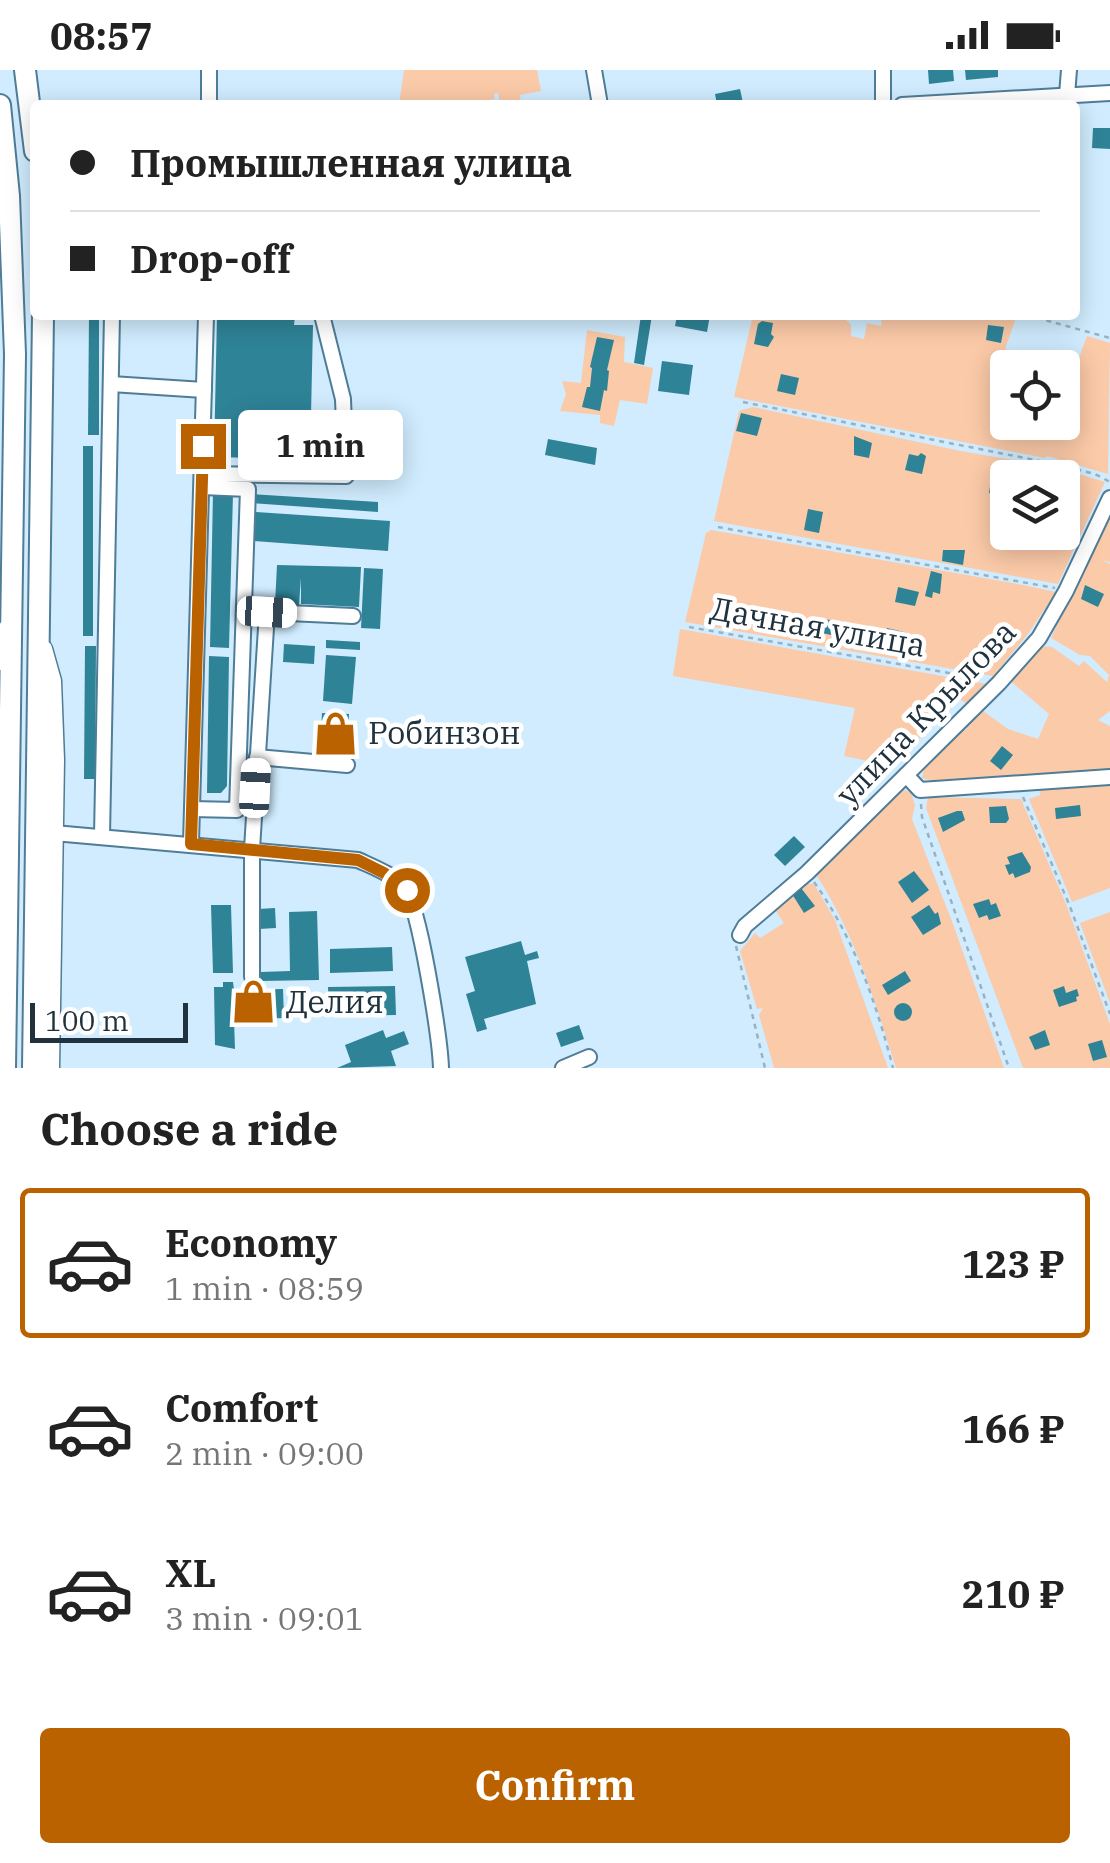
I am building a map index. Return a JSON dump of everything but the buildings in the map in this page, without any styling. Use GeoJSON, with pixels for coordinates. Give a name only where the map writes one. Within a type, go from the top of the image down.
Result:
{"type":"FeatureCollection","features":[{"type":"Feature","properties":{"kind":"highway"},"geometry":{"type":"LineString","coordinates":[[25,70],[30,110]]}},
{"type":"Feature","properties":{"kind":"highway"},"geometry":{"type":"LineString","coordinates":[[0,105],[15,354],[5,1068]]}},
{"type":"Feature","properties":{"kind":"highway"},"geometry":{"type":"LineString","coordinates":[[32,1068],[42,320]]}},
{"type":"Feature","properties":{"kind":"main road"},"geometry":{"type":"LineString","coordinates":[[0,662],[11,618]]}},
{"type":"Feature","properties":{"kind":"main road"},"geometry":{"type":"LineString","coordinates":[[40,634],[52,681],[50,1068]]}},
{"type":"Feature","properties":{"kind":"street"},"geometry":{"type":"LineString","coordinates":[[209,100],[210,70]]}},
{"type":"Feature","properties":{"kind":"street"},"geometry":{"type":"LineString","coordinates":[[594,70],[599,100]]}},
{"type":"Feature","properties":{"kind":"street"},"geometry":{"type":"LineString","coordinates":[[883,70],[884,100]]}},
{"type":"Feature","properties":{"kind":"street"},"geometry":{"type":"LineString","coordinates":[[1067,95],[1069,70]]}},
{"type":"Feature","properties":{"kind":"street"},"geometry":{"type":"LineString","coordinates":[[984,100],[1110,92]]}},
{"type":"Feature","properties":{"kind":"street"},"geometry":{"type":"LineString","coordinates":[[102,836],[112,320]]}},
{"type":"Feature","properties":{"kind":"street"},"geometry":{"type":"LineString","coordinates":[[191,844],[206,320]]}},
{"type":"Feature","properties":{"kind":"street"},"geometry":{"type":"LineString","coordinates":[[202,481],[346,476],[343,398],[323,320]]}},
{"type":"Feature","properties":{"kind":"street"},"geometry":{"type":"LineString","coordinates":[[111,384],[204,390]]}},
{"type":"Feature","properties":{"kind":"street"},"geometry":{"type":"LineString","coordinates":[[192,809],[237,810],[248,489],[202,481]]}},
{"type":"Feature","properties":{"kind":"street","name":"улица Крылова"},"geometry":{"type":"LineString","coordinates":[[740,935],[744,926],[808,873],[999,683],[1039,638],[1110,498]]}},
{"type":"Feature","properties":{"kind":"street"},"geometry":{"type":"LineString","coordinates":[[252,977],[252,849],[267,612],[353,616]]}},
{"type":"Feature","properties":{"kind":"street"},"geometry":{"type":"LineString","coordinates":[[257,757],[347,765]]}},
{"type":"Feature","properties":{"kind":"street"},"geometry":{"type":"LineString","coordinates":[[906,775],[920,790],[1110,777]]}},
{"type":"Feature","properties":{"kind":"street"},"geometry":{"type":"LineString","coordinates":[[54,834],[358,860],[384,873],[407,890],[423,952],[440,1068]]}},
{"type":"Feature","properties":{"kind":"street"},"geometry":{"type":"LineString","coordinates":[[563,1068],[589,1057]]}},
{"type":"Feature","properties":{"kind":"path"},"geometry":{"type":"LineString","coordinates":[[1045,320],[1110,338]]}},
{"type":"Feature","properties":{"kind":"path"},"geometry":{"type":"LineString","coordinates":[[743,402],[1060,466],[1110,482]]}},
{"type":"Feature","properties":{"kind":"path"},"geometry":{"type":"LineString","coordinates":[[718,528],[1066,591]]}},
{"type":"Feature","properties":{"kind":"path","name":"Дачная улица"},"geometry":{"type":"LineString","coordinates":[[688,627],[999,683]]}},
{"type":"Feature","properties":{"kind":"path"},"geometry":{"type":"LineString","coordinates":[[1016,782],[1069,904],[1110,1014]]}},
{"type":"Feature","properties":{"kind":"path"},"geometry":{"type":"LineString","coordinates":[[920,790],[922,817],[1009,1068]]}},
{"type":"Feature","properties":{"kind":"path"},"geometry":{"type":"LineString","coordinates":[[808,873],[832,906],[860,962],[893,1068]]}},
{"type":"Feature","properties":{"kind":"path"},"geometry":{"type":"LineString","coordinates":[[740,935],[736,955],[765,1068]]}},
{"type":"Feature","properties":{"kind":"shaded area"},"geometry":{"type":"Polygon","coordinates":[[[404,70],[537,70],[541,91],[520,95],[520,100],[499,100],[498,93],[494,94],[495,99],[488,100],[400,100],[404,70]]]}},
{"type":"Feature","properties":{"kind":"shaded area"},"geometry":{"type":"Polygon","coordinates":[[[752,320],[846,320],[851,325],[851,336],[864,339],[867,323],[881,326],[882,320],[1015,320],[1005,349],[1009,350],[990,350],[990,440],[1080,440],[1080,355],[1087,336],[1110,343],[1108,474],[1080,466],[1080,460],[734,397],[752,320]]]}},
{"type":"Feature","properties":{"kind":"shaded area"},"geometry":{"type":"Polygon","coordinates":[[[587,330],[625,337],[624,362],[653,368],[647,404],[620,400],[614,426],[600,423],[600,415],[560,411],[566,394],[562,381],[581,383],[587,330]]]}},
{"type":"Feature","properties":{"kind":"shaded area"},"geometry":{"type":"Polygon","coordinates":[[[753,407],[1013,460],[990,460],[990,550],[1074,550],[1058,584],[714,521],[739,411],[753,407]]]}},
{"type":"Feature","properties":{"kind":"shaded area"},"geometry":{"type":"Polygon","coordinates":[[[1080,474],[1105,482],[1080,536],[1080,474]]]}},
{"type":"Feature","properties":{"kind":"shaded area"},"geometry":{"type":"Polygon","coordinates":[[[1110,507],[1110,562],[1103,560],[1110,564],[1110,711],[1098,720],[1110,726],[1110,773],[946,784],[922,778],[924,769],[961,728],[966,730],[965,723],[979,708],[1008,729],[1038,739],[1049,714],[1008,679],[1041,646],[1052,647],[1079,666],[1084,661],[1107,682],[1109,675],[1090,656],[1080,655],[1051,638],[1110,507]]]}},
{"type":"Feature","properties":{"kind":"shaded area"},"geometry":{"type":"Polygon","coordinates":[[[711,530],[1056,592],[993,676],[685,622],[706,533],[711,530]]]}},
{"type":"Feature","properties":{"kind":"shaded area"},"geometry":{"type":"Polygon","coordinates":[[[680,629],[987,684],[967,704],[960,699],[887,770],[871,759],[844,756],[855,708],[673,676],[680,629]]]}},
{"type":"Feature","properties":{"kind":"shaded area"},"geometry":{"type":"Polygon","coordinates":[[[1107,782],[1110,888],[1072,902],[1029,799],[1040,795],[1039,787],[1107,782]]]}},
{"type":"Feature","properties":{"kind":"shaded area"},"geometry":{"type":"Polygon","coordinates":[[[899,787],[911,793],[915,805],[912,819],[1004,1068],[896,1068],[851,940],[812,869],[899,787]]]}},
{"type":"Feature","properties":{"kind":"shaded area"},"geometry":{"type":"Polygon","coordinates":[[[928,797],[1021,799],[1066,904],[1110,1024],[1110,1068],[1023,1068],[926,808],[928,797]]]}},
{"type":"Feature","properties":{"kind":"shaded area"},"geometry":{"type":"Polygon","coordinates":[[[799,883],[814,884],[835,920],[888,1068],[774,1068],[759,1015],[763,1008],[757,1009],[740,951],[755,933],[760,938],[784,923],[773,907],[799,883]]]}},
{"type":"Feature","properties":{"kind":"shaded area"},"geometry":{"type":"Polygon","coordinates":[[[1110,912],[1110,1003],[1080,923],[1110,912]]]}},
{"type":"Feature","properties":{"kind":"place","name":"Робинзон"},"geometry":{"type":"Point","coordinates":[335,733]}},
{"type":"Feature","properties":{"kind":"place","name":"Делия"},"geometry":{"type":"Point","coordinates":[253,1002]}},
{"type":"Feature","properties":{"kind":"route"},"geometry":{"type":"LineString","coordinates":[[203,446],[191,844],[358,860],[407,890]]}}]}
